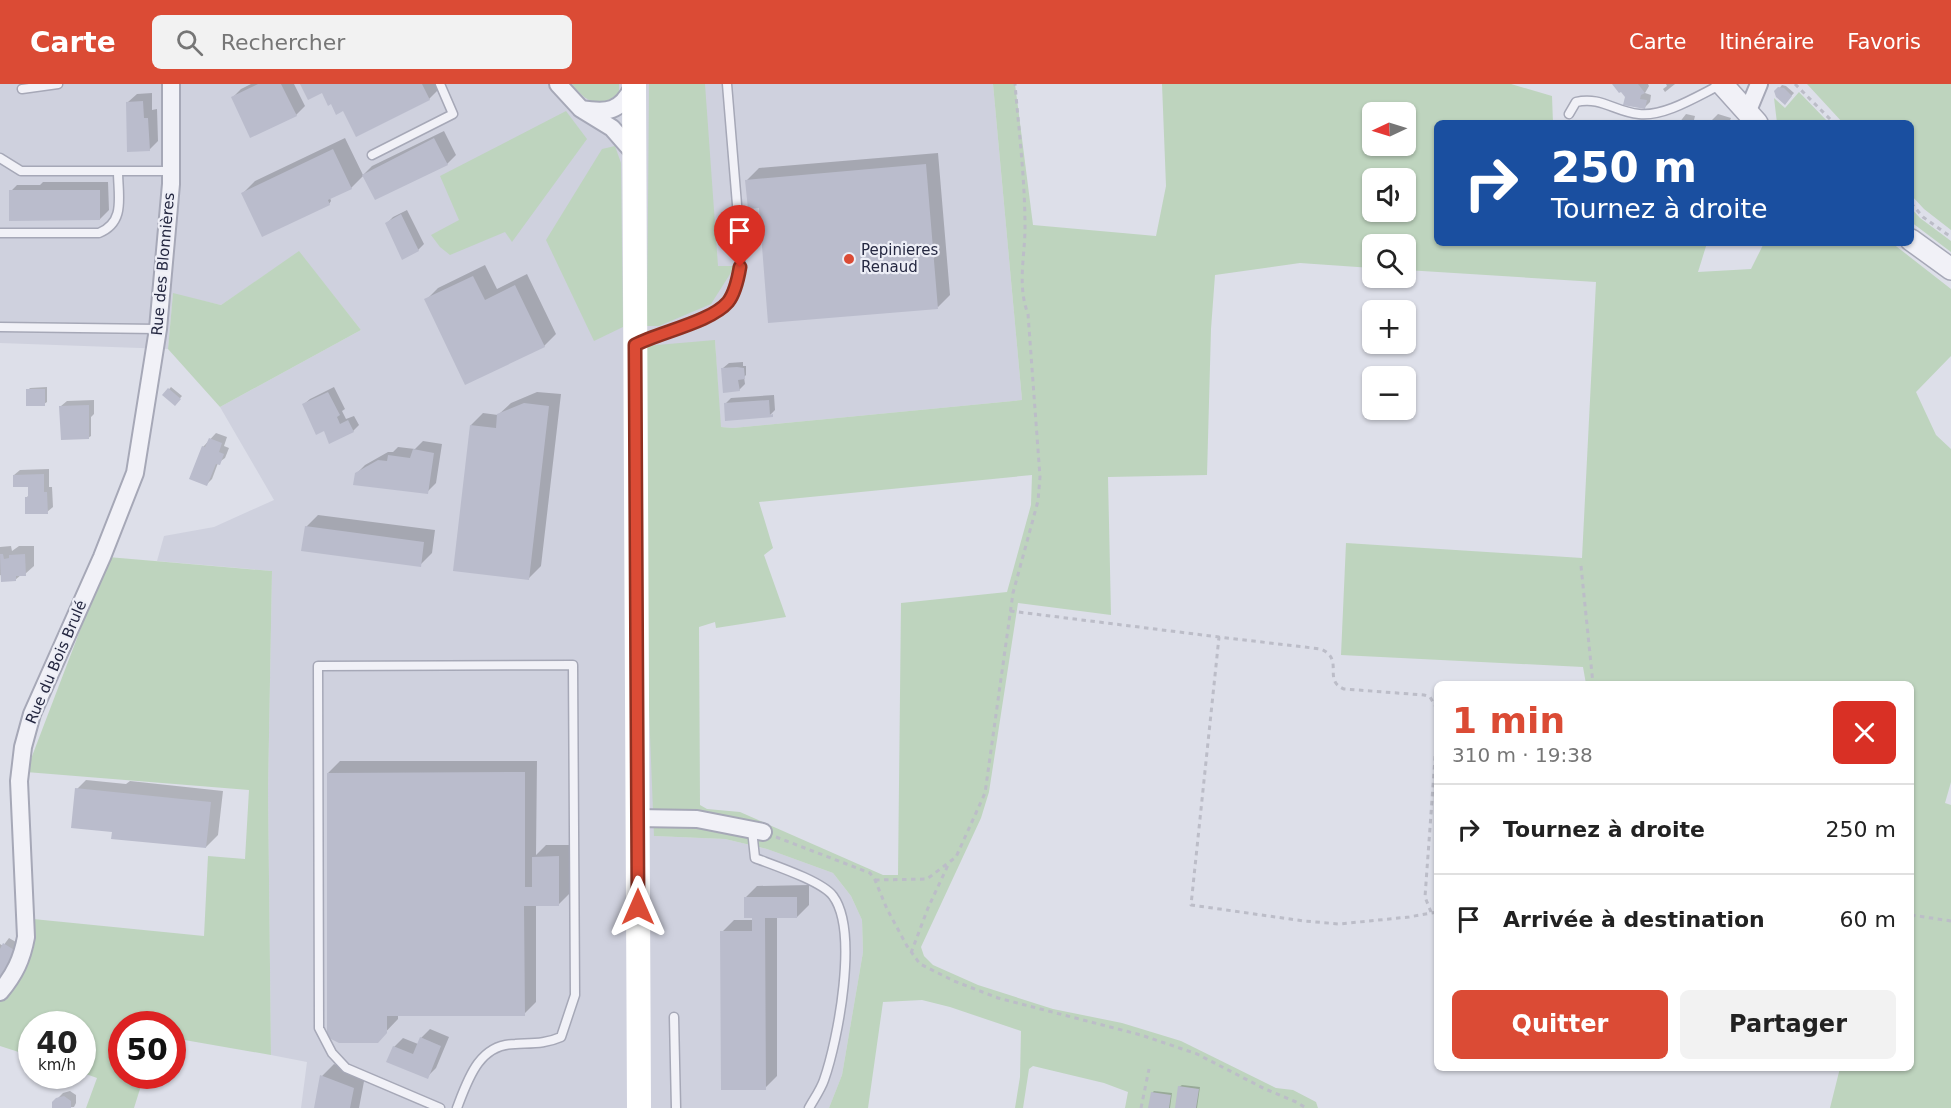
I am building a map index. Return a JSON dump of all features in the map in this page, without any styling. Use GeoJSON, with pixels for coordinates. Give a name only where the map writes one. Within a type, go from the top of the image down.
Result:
{"type":"FeatureCollection","features":[{"type":"Feature","properties":{"kind":"main road"},"geometry":{"type":"LineString","coordinates":[[634,85],[639,1108]]}},
{"type":"Feature","properties":{"kind":"street","name":"Rue des Blonnières"},"geometry":{"type":"LineString","coordinates":[[140,443],[158,329],[171,171],[171,84]]}},
{"type":"Feature","properties":{"kind":"street"},"geometry":{"type":"LineString","coordinates":[[558,84],[581,109],[612,128],[633,153]]}},
{"type":"Feature","properties":{"kind":"street"},"geometry":{"type":"LineString","coordinates":[[1723,84],[1752,118]]}},
{"type":"Feature","properties":{"kind":"street"},"geometry":{"type":"LineString","coordinates":[[1752,118],[1759,84]]}},
{"type":"Feature","properties":{"kind":"street"},"geometry":{"type":"LineString","coordinates":[[581,109],[606,111],[615,108],[623,104],[634,85]]}},
{"type":"Feature","properties":{"kind":"street"},"geometry":{"type":"LineString","coordinates":[[1914,242],[1951,269]]}},
{"type":"Feature","properties":{"kind":"street","name":"Rue du Bois Brulé"},"geometry":{"type":"LineString","coordinates":[[0,992],[12,978],[22,958],[26,937],[19,782],[23,747],[32,714],[135,474],[140,443]]}},
{"type":"Feature","properties":{"kind":"street"},"geometry":{"type":"LineString","coordinates":[[637,818],[697,819],[758,831]]}},
{"type":"Feature","properties":{"kind":"lane"},"geometry":{"type":"LineString","coordinates":[[22,89],[58,84]]}},
{"type":"Feature","properties":{"kind":"lane"},"geometry":{"type":"LineString","coordinates":[[372,155],[453,114],[440,84]]}},
{"type":"Feature","properties":{"kind":"lane"},"geometry":{"type":"LineString","coordinates":[[635,345],[713,314],[728,302],[738,281],[741,253],[727,84]]}},
{"type":"Feature","properties":{"kind":"lane"},"geometry":{"type":"LineString","coordinates":[[1569,114],[1576,102],[1589,99],[1638,114],[1659,114],[1723,84]]}},
{"type":"Feature","properties":{"kind":"lane"},"geometry":{"type":"LineString","coordinates":[[0,158],[21,171],[171,171]]}},
{"type":"Feature","properties":{"kind":"lane"},"geometry":{"type":"LineString","coordinates":[[0,233],[99,233],[110,229],[116,221],[118,211],[118,171]]}},
{"type":"Feature","properties":{"kind":"lane"},"geometry":{"type":"LineString","coordinates":[[0,327],[158,329]]}},
{"type":"Feature","properties":{"kind":"lane"},"geometry":{"type":"LineString","coordinates":[[440,1108],[346,1068],[332,1053],[318,1028],[318,666],[573,665],[575,996],[561,1037],[547,1043],[511,1044],[496,1047],[482,1057],[469,1078],[457,1108]]}},
{"type":"Feature","properties":{"kind":"lane"},"geometry":{"type":"LineString","coordinates":[[758,831],[755,858],[819,885],[832,893],[841,908],[845,934],[845,969],[836,1041],[824,1082],[809,1108]]}},
{"type":"Feature","properties":{"kind":"lane"},"geometry":{"type":"LineString","coordinates":[[674,1017],[676,1108]]}},
{"type":"Feature","properties":{"kind":"path"},"geometry":{"type":"LineString","coordinates":[[875,880],[927,879],[956,858],[985,793],[1013,593],[1038,501],[1040,477],[1028,314],[1023,299],[1025,228],[1015,84]]}},
{"type":"Feature","properties":{"kind":"path"},"geometry":{"type":"LineString","coordinates":[[1795,84],[1831,120]]}},
{"type":"Feature","properties":{"kind":"path"},"geometry":{"type":"LineString","coordinates":[[1914,206],[1923,217],[1951,237]]}},
{"type":"Feature","properties":{"kind":"path"},"geometry":{"type":"LineString","coordinates":[[1581,566],[1593,681]]}},
{"type":"Feature","properties":{"kind":"path"},"geometry":{"type":"LineString","coordinates":[[1010,611],[1321,649],[1333,659],[1333,677],[1339,687],[1424,695],[1430,697],[1434,704]]}},
{"type":"Feature","properties":{"kind":"path"},"geometry":{"type":"LineString","coordinates":[[1219,637],[1191,905],[1339,924],[1409,917],[1431,912],[1425,897],[1434,772]]}},
{"type":"Feature","properties":{"kind":"path"},"geometry":{"type":"LineString","coordinates":[[758,831],[870,873],[886,909],[911,953],[920,964],[954,981],[1007,1001],[1141,1035],[1197,1054],[1306,1108]]}},
{"type":"Feature","properties":{"kind":"path"},"geometry":{"type":"LineString","coordinates":[[911,953],[949,863]]}},
{"type":"Feature","properties":{"kind":"path"},"geometry":{"type":"LineString","coordinates":[[1914,915],[1951,921]]}},
{"type":"Feature","properties":{"kind":"path"},"geometry":{"type":"LineString","coordinates":[[1141,1108],[1149,1069]]}},
{"type":"Feature","properties":{"kind":"shaded area"},"geometry":{"type":"Polygon","coordinates":[[[0,84],[993,84],[1022,400],[733,428],[720,427],[715,340],[654,836],[725,839],[767,849],[833,873],[851,896],[862,920],[863,952],[842,1075],[829,1108],[301,1108],[307,1062],[271,1055],[268,791],[272,571],[157,561],[164,536],[214,527],[274,500],[220,407],[361,330],[299,252],[221,305],[173,294],[168,349],[0,343],[0,84]]]}},
{"type":"Feature","properties":{"kind":"green space"},"geometry":{"type":"Polygon","coordinates":[[[572,84],[619,84],[619,92],[612,98],[599,103],[583,96],[572,84]]]}},
{"type":"Feature","properties":{"kind":"green space"},"geometry":{"type":"Polygon","coordinates":[[[649,84],[705,84],[718,266],[733,266],[711,304],[659,326],[647,326],[649,84]]]}},
{"type":"Feature","properties":{"kind":"green space"},"geometry":{"type":"Polygon","coordinates":[[[993,84],[1015,84],[1033,225],[1156,236],[1166,186],[1162,84],[1511,84],[1552,96],[1553,120],[1434,120],[1434,246],[1706,246],[1698,272],[1751,269],[1762,246],[1896,246],[1951,289],[1951,356],[1916,392],[1936,435],[1951,449],[1951,782],[1945,803],[1951,805],[1951,1108],[1830,1108],[1839,1071],[1914,1071],[1914,681],[1585,681],[1583,667],[1341,655],[1346,543],[1582,558],[1596,282],[1416,271],[1416,234],[1362,234],[1362,267],[1300,263],[1215,275],[1211,329],[1207,475],[1108,477],[1111,615],[1018,603],[989,792],[981,818],[921,947],[924,956],[933,965],[978,985],[1053,1009],[1122,1023],[1181,1041],[1276,1088],[1293,1090],[1316,1102],[1318,1108],[1125,1108],[1128,1092],[1104,1083],[1033,1066],[1029,1069],[1023,1108],[1015,1108],[1020,1077],[1021,1031],[922,1000],[883,1002],[868,1108],[829,1108],[842,1075],[863,952],[862,920],[851,896],[833,873],[767,849],[725,839],[654,836],[649,710],[645,346],[715,340],[721,427],[733,428],[1022,400],[993,84]],[[1032,475],[759,502],[773,548],[764,555],[786,617],[716,628],[715,622],[699,627],[700,805],[707,809],[740,812],[883,875],[898,875],[901,603],[1007,592],[1031,505],[1032,475]]]}},
{"type":"Feature","properties":{"kind":"green space"},"geometry":{"type":"Polygon","coordinates":[[[1807,84],[1951,84],[1951,230],[1914,198],[1914,120],[1840,120],[1807,84]]]}},
{"type":"Feature","properties":{"kind":"green space"},"geometry":{"type":"Polygon","coordinates":[[[1799,92],[1826,120],[1777,120],[1774,98],[1785,108],[1799,92]]]}},
{"type":"Feature","properties":{"kind":"green space"},"geometry":{"type":"Polygon","coordinates":[[[566,111],[587,139],[512,242],[505,232],[450,255],[440,247],[431,235],[459,220],[440,176],[566,111]]]}},
{"type":"Feature","properties":{"kind":"green space"},"geometry":{"type":"Polygon","coordinates":[[[615,146],[621,163],[623,327],[594,341],[546,240],[602,149],[615,146]]]}},
{"type":"Feature","properties":{"kind":"green space"},"geometry":{"type":"Polygon","coordinates":[[[1914,211],[1951,241],[1951,252],[1914,224],[1914,211]]]}},
{"type":"Feature","properties":{"kind":"green space"},"geometry":{"type":"Polygon","coordinates":[[[299,251],[361,330],[220,407],[168,349],[173,293],[221,305],[299,251]]]}},
{"type":"Feature","properties":{"kind":"green space"},"geometry":{"type":"Polygon","coordinates":[[[108,557],[272,571],[268,791],[271,1055],[186,1040],[186,1011],[108,1011],[108,1089],[140,1089],[134,1108],[86,1108],[93,1089],[96,1089],[96,1011],[18,1011],[18,1052],[0,1046],[0,1002],[14,982],[33,919],[204,936],[208,856],[245,859],[249,790],[26,772],[108,557]]]}},
{"type":"Feature","properties":{"kind":"building"},"geometry":{"type":"Polygon","coordinates":[[[258,84],[281,84],[297,116],[250,138],[231,97],[258,84]]]}},
{"type":"Feature","properties":{"kind":"building"},"geometry":{"type":"Polygon","coordinates":[[[300,84],[422,84],[430,100],[356,137],[343,111],[336,115],[331,104],[328,106],[322,93],[308,100],[300,84]]]}},
{"type":"Feature","properties":{"kind":"building"},"geometry":{"type":"Polygon","coordinates":[[[1612,84],[1638,84],[1645,93],[1640,99],[1647,100],[1645,109],[1623,105],[1625,97],[1612,84]]]}},
{"type":"Feature","properties":{"kind":"building"},"geometry":{"type":"Polygon","coordinates":[[[1778,87],[1784,88],[1792,96],[1785,105],[1776,97],[1774,91],[1778,87]]]}},
{"type":"Feature","properties":{"kind":"building"},"geometry":{"type":"Polygon","coordinates":[[[143,101],[144,118],[148,118],[150,151],[127,152],[126,102],[143,101]]]}},
{"type":"Feature","properties":{"kind":"building"},"geometry":{"type":"Polygon","coordinates":[[[434,138],[448,165],[375,200],[362,175],[434,138]]]}},
{"type":"Feature","properties":{"kind":"building"},"geometry":{"type":"Polygon","coordinates":[[[333,149],[352,189],[328,200],[330,205],[262,237],[241,193],[333,149]]]}},
{"type":"Feature","properties":{"kind":"building","name":"Pepinieres Renaud"},"geometry":{"type":"Polygon","coordinates":[[[926,164],[938,309],[768,323],[759,208],[748,209],[745,180],[926,164]]]}},
{"type":"Feature","properties":{"kind":"building"},"geometry":{"type":"Polygon","coordinates":[[[9,190],[100,190],[100,220],[9,221],[9,190]]]}},
{"type":"Feature","properties":{"kind":"building"},"geometry":{"type":"Polygon","coordinates":[[[401,214],[419,251],[402,260],[385,223],[401,214]]]}},
{"type":"Feature","properties":{"kind":"building"},"geometry":{"type":"Polygon","coordinates":[[[473,276],[485,300],[515,285],[545,347],[465,385],[424,299],[473,276]]]}},
{"type":"Feature","properties":{"kind":"building"},"geometry":{"type":"Polygon","coordinates":[[[721,368],[744,368],[745,379],[738,380],[740,391],[723,393],[721,368]]]}},
{"type":"Feature","properties":{"kind":"building"},"geometry":{"type":"Polygon","coordinates":[[[168,388],[181,399],[175,406],[162,395],[168,388]]]}},
{"type":"Feature","properties":{"kind":"building"},"geometry":{"type":"Polygon","coordinates":[[[26,389],[45,389],[45,406],[26,406],[26,389]]]}},
{"type":"Feature","properties":{"kind":"building"},"geometry":{"type":"Polygon","coordinates":[[[328,392],[340,415],[337,417],[340,424],[348,420],[354,432],[329,444],[324,431],[316,435],[302,404],[328,392]]]}},
{"type":"Feature","properties":{"kind":"building"},"geometry":{"type":"Polygon","coordinates":[[[769,400],[770,415],[773,414],[773,417],[725,421],[724,403],[769,400]]]}},
{"type":"Feature","properties":{"kind":"building"},"geometry":{"type":"Polygon","coordinates":[[[524,403],[549,406],[529,580],[453,571],[470,425],[496,428],[497,414],[524,403]]]}},
{"type":"Feature","properties":{"kind":"building"},"geometry":{"type":"Polygon","coordinates":[[[89,405],[89,439],[61,440],[59,406],[89,405]]]}},
{"type":"Feature","properties":{"kind":"building"},"geometry":{"type":"Polygon","coordinates":[[[209,438],[222,443],[219,452],[224,454],[220,465],[216,464],[207,486],[189,479],[202,446],[205,447],[209,438]]]}},
{"type":"Feature","properties":{"kind":"building"},"geometry":{"type":"Polygon","coordinates":[[[413,449],[434,453],[428,494],[353,485],[355,473],[378,460],[387,461],[388,455],[410,458],[413,449]]]}},
{"type":"Feature","properties":{"kind":"building"},"geometry":{"type":"Polygon","coordinates":[[[44,474],[48,514],[25,514],[25,497],[28,497],[28,487],[13,487],[13,475],[44,474]]]}},
{"type":"Feature","properties":{"kind":"building"},"geometry":{"type":"Polygon","coordinates":[[[305,526],[424,542],[421,567],[301,551],[305,526]]]}},
{"type":"Feature","properties":{"kind":"building"},"geometry":{"type":"Polygon","coordinates":[[[0,554],[3,554],[4,559],[9,558],[9,555],[25,554],[26,576],[16,576],[16,581],[1,582],[0,554]]]}},
{"type":"Feature","properties":{"kind":"building"},"geometry":{"type":"Polygon","coordinates":[[[525,772],[525,887],[532,887],[532,857],[559,856],[559,906],[524,906],[525,1016],[387,1016],[387,1033],[378,1043],[339,1043],[327,1037],[327,773],[525,772]]]}},
{"type":"Feature","properties":{"kind":"building"},"geometry":{"type":"Polygon","coordinates":[[[75,788],[211,802],[206,848],[111,839],[112,832],[71,828],[75,788]]]}},
{"type":"Feature","properties":{"kind":"building"},"geometry":{"type":"Polygon","coordinates":[[[744,897],[797,897],[797,918],[765,918],[766,1090],[721,1090],[720,931],[752,931],[752,918],[744,918],[744,897]]]}},
{"type":"Feature","properties":{"kind":"building"},"geometry":{"type":"Polygon","coordinates":[[[3,943],[16,951],[0,984],[0,949],[3,943]]]}},
{"type":"Feature","properties":{"kind":"building"},"geometry":{"type":"Polygon","coordinates":[[[420,1037],[441,1046],[428,1079],[386,1062],[393,1046],[413,1054],[420,1037]]]}},
{"type":"Feature","properties":{"kind":"building"},"geometry":{"type":"Polygon","coordinates":[[[320,1075],[354,1088],[350,1108],[314,1108],[320,1075]]]}},
{"type":"Feature","properties":{"kind":"building"},"geometry":{"type":"Polygon","coordinates":[[[1178,1086],[1199,1089],[1196,1108],[1175,1108],[1178,1086]]]}},
{"type":"Feature","properties":{"kind":"building"},"geometry":{"type":"Polygon","coordinates":[[[1151,1092],[1171,1095],[1169,1108],[1148,1108],[1151,1092]]]}},
{"type":"Feature","properties":{"kind":"building"},"geometry":{"type":"Polygon","coordinates":[[[64,1096],[71,1101],[71,1108],[52,1108],[52,1102],[56,1098],[64,1096]]]}},
{"type":"Feature","properties":{"kind":"place","name":"Pepinieres Renaud"},"geometry":{"type":"Point","coordinates":[849,259]}},
{"type":"Feature","properties":{"kind":"route"},"geometry":{"type":"LineString","coordinates":[[638,907],[635,345],[713,314],[728,302],[738,281],[740,267]]}}]}
